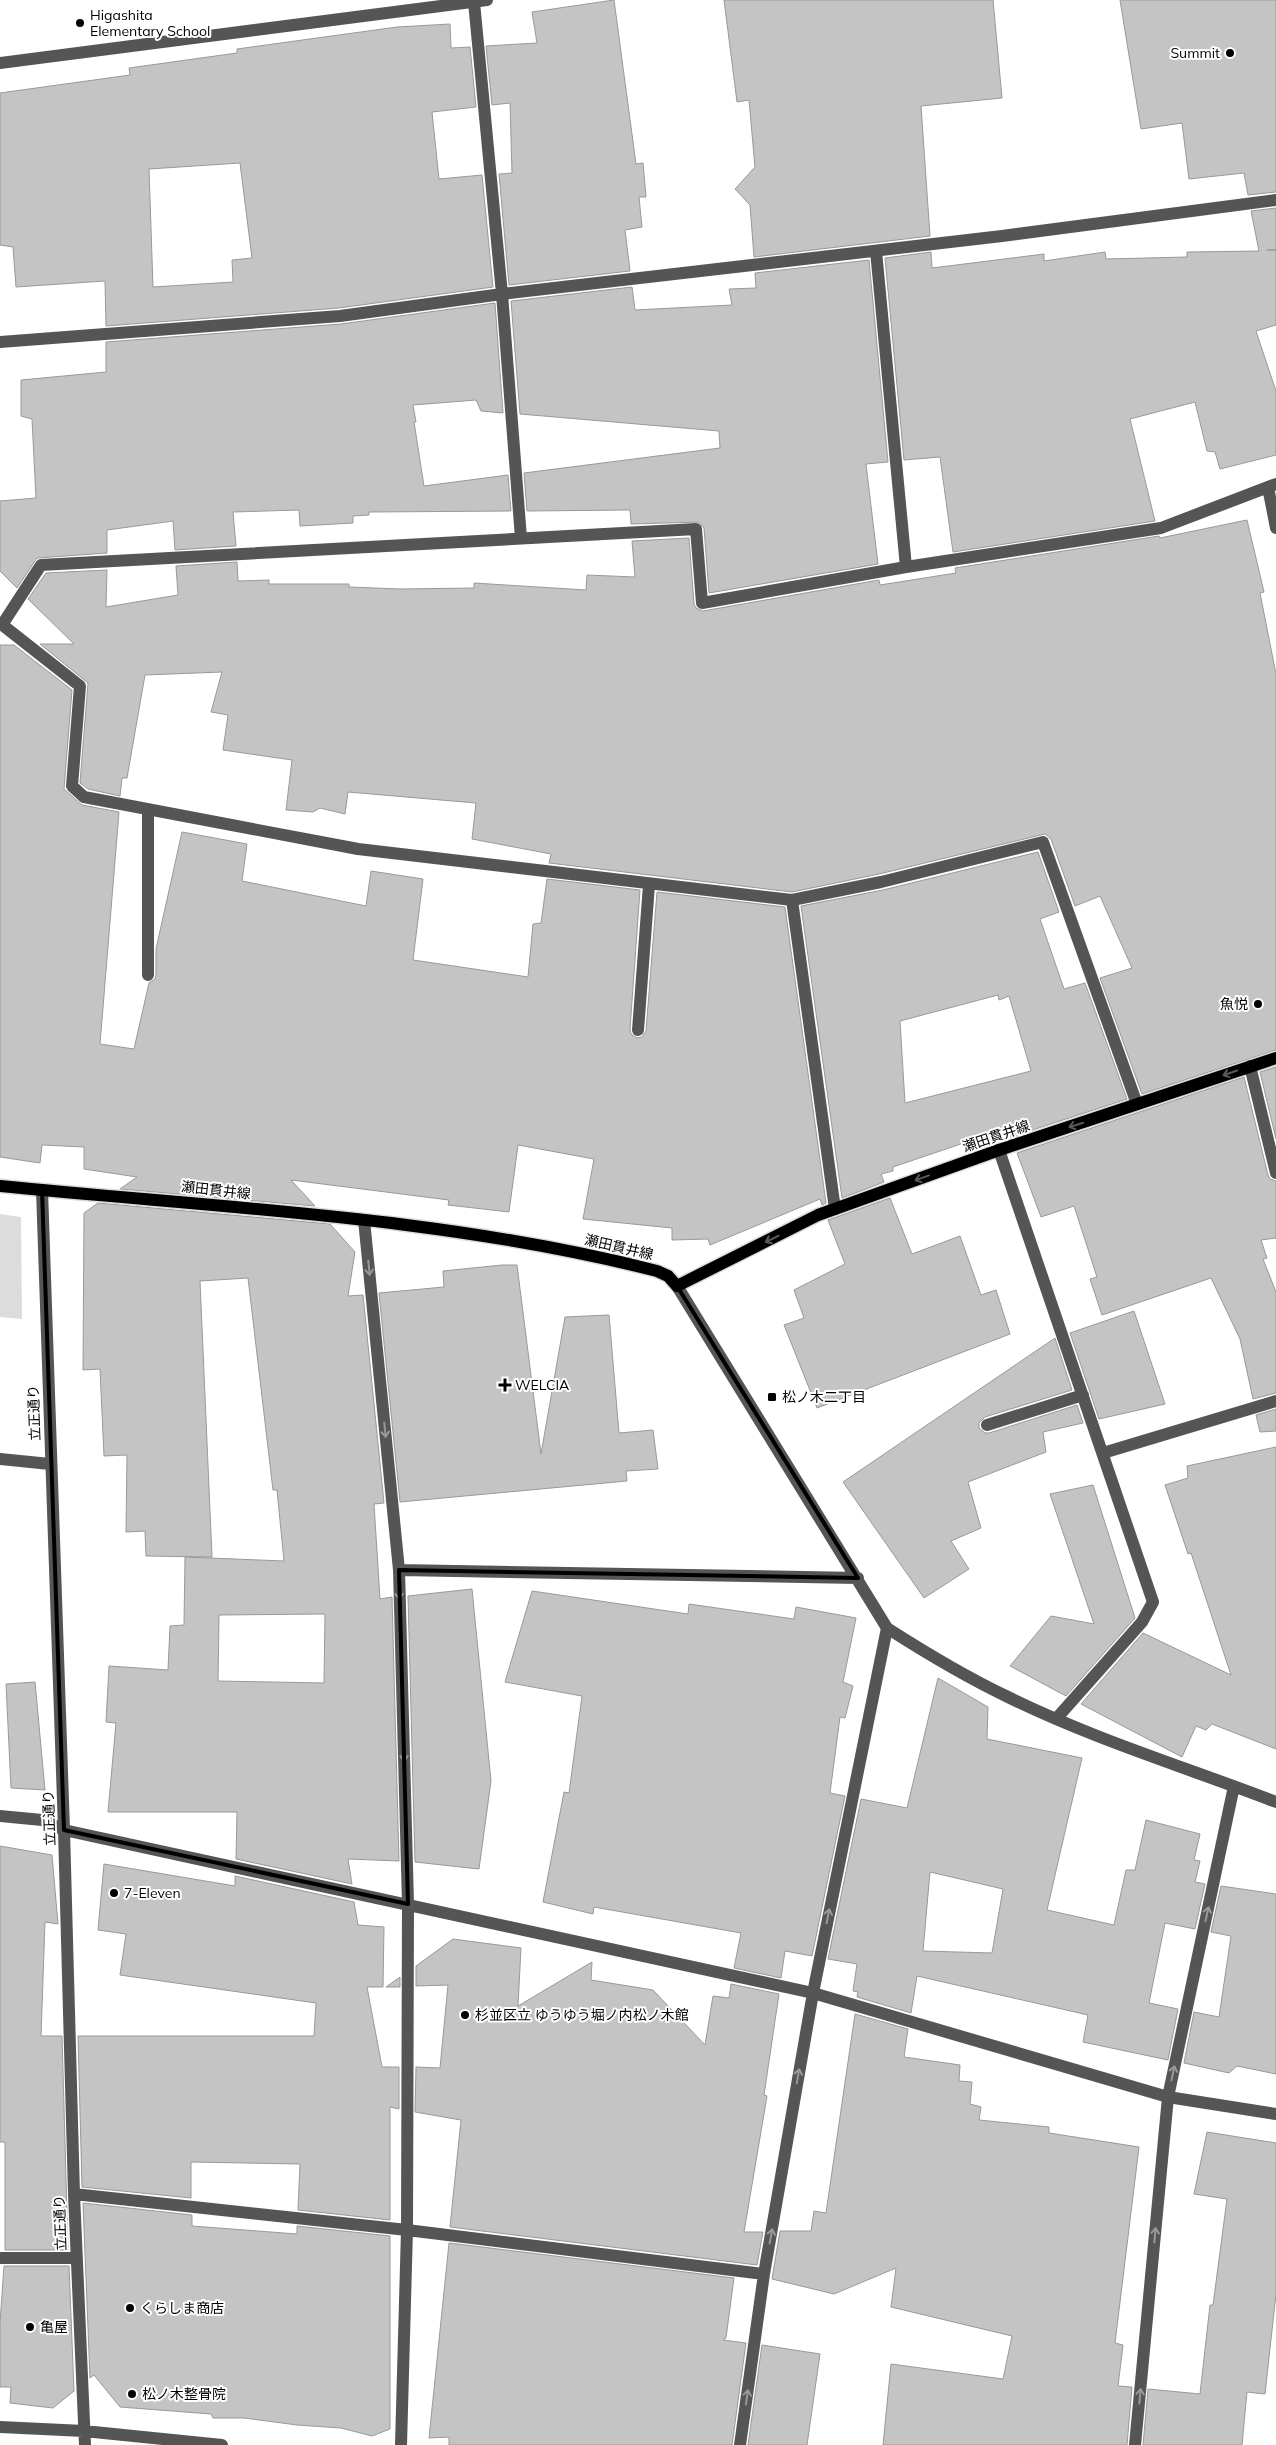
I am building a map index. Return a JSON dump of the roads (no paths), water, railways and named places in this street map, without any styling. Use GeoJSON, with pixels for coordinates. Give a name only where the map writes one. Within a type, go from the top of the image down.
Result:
{"type":"FeatureCollection","features":[{"type":"Feature","properties":{"kind":"main road","name":"瀬田貫井線"},"geometry":{"type":"LineString","coordinates":[[0,1186],[364,1220],[519,1240],[657,1271],[668,1276],[677,1286],[818,1215],[999,1150],[1276,1058]]}},
{"type":"Feature","properties":{"kind":"street"},"geometry":{"type":"LineString","coordinates":[[0,63],[481,1],[521,538]]}},
{"type":"Feature","properties":{"kind":"street"},"geometry":{"type":"LineString","coordinates":[[0,342],[340,316],[502,294],[876,251],[1276,200]]}},
{"type":"Feature","properties":{"kind":"street"},"geometry":{"type":"LineString","coordinates":[[876,251],[906,566]]}},
{"type":"Feature","properties":{"kind":"street"},"geometry":{"type":"LineString","coordinates":[[1137,1104],[1043,842],[881,882],[792,900],[649,885],[358,848],[148,811],[84,797],[72,786],[80,686],[1,624],[41,565],[696,529],[702,603],[906,566],[1161,528],[1272,486],[1276,528]]}},
{"type":"Feature","properties":{"kind":"street"},"geometry":{"type":"LineString","coordinates":[[148,811],[148,975]]}},
{"type":"Feature","properties":{"kind":"street"},"geometry":{"type":"LineString","coordinates":[[638,1030],[649,885]]}},
{"type":"Feature","properties":{"kind":"street"},"geometry":{"type":"LineString","coordinates":[[792,900],[835,1209]]}},
{"type":"Feature","properties":{"kind":"street"},"geometry":{"type":"LineString","coordinates":[[1250,1066],[1276,1173]]}},
{"type":"Feature","properties":{"kind":"street"},"geometry":{"type":"LineString","coordinates":[[999,1150],[1153,1602],[1142,1622],[1056,1719]]}},
{"type":"Feature","properties":{"kind":"street","name":"立正通り"},"geometry":{"type":"LineString","coordinates":[[42,1190],[64,1830],[76,2258],[85,2445]]}},
{"type":"Feature","properties":{"kind":"street"},"geometry":{"type":"LineString","coordinates":[[364,1220],[399,1570],[408,1904],[407,2230],[401,2445]]}},
{"type":"Feature","properties":{"kind":"street"},"geometry":{"type":"LineString","coordinates":[[677,1286],[763,1429],[858,1578],[887,1628],[943,1663],[1009,1698],[1056,1719],[1276,1802]]}},
{"type":"Feature","properties":{"kind":"street"},"geometry":{"type":"LineString","coordinates":[[987,1425],[1083,1395]]}},
{"type":"Feature","properties":{"kind":"street"},"geometry":{"type":"LineString","coordinates":[[1103,1453],[1276,1401]]}},
{"type":"Feature","properties":{"kind":"street"},"geometry":{"type":"LineString","coordinates":[[0,1459],[50,1464]]}},
{"type":"Feature","properties":{"kind":"street"},"geometry":{"type":"LineString","coordinates":[[399,1570],[858,1578]]}},
{"type":"Feature","properties":{"kind":"street"},"geometry":{"type":"LineString","coordinates":[[740,2445],[764,2274],[812,1993],[887,1628]]}},
{"type":"Feature","properties":{"kind":"street"},"geometry":{"type":"LineString","coordinates":[[1135,2445],[1168,2097],[1234,1786]]}},
{"type":"Feature","properties":{"kind":"street"},"geometry":{"type":"LineString","coordinates":[[0,1816],[42,1820],[64,1830],[812,1993],[1168,2097],[1276,2114]]}},
{"type":"Feature","properties":{"kind":"street"},"geometry":{"type":"LineString","coordinates":[[74,2194],[407,2230],[764,2274]]}},
{"type":"Feature","properties":{"kind":"street"},"geometry":{"type":"LineString","coordinates":[[0,2258],[76,2258]]}},
{"type":"Feature","properties":{"kind":"street"},"geometry":{"type":"LineString","coordinates":[[0,2428],[84,2431],[222,2445]]}},
{"type":"Feature","properties":{"kind":"place","name":"Higashita Elementary School"},"geometry":{"type":"Point","coordinates":[80,23]}},
{"type":"Feature","properties":{"kind":"place","name":"Summit"},"geometry":{"type":"Point","coordinates":[1230,53]}},
{"type":"Feature","properties":{"kind":"place","name":"魚悦"},"geometry":{"type":"Point","coordinates":[1258,1004]}},
{"type":"Feature","properties":{"kind":"place","name":"WELCIA"},"geometry":{"type":"Point","coordinates":[505,1385]}},
{"type":"Feature","properties":{"kind":"place","name":"松ノ木二丁目"},"geometry":{"type":"Point","coordinates":[772,1397]}},
{"type":"Feature","properties":{"kind":"place","name":"7-Eleven"},"geometry":{"type":"Point","coordinates":[114,1893]}},
{"type":"Feature","properties":{"kind":"place","name":"杉並区立 ゆうゆう堀ノ内松ノ木館"},"geometry":{"type":"Point","coordinates":[465,2015]}},
{"type":"Feature","properties":{"kind":"place","name":"くらしま商店"},"geometry":{"type":"Point","coordinates":[130,2308]}},
{"type":"Feature","properties":{"kind":"place","name":"亀屋"},"geometry":{"type":"Point","coordinates":[30,2327]}},
{"type":"Feature","properties":{"kind":"place","name":"松ノ木整骨院"},"geometry":{"type":"Point","coordinates":[132,2394]}}]}
